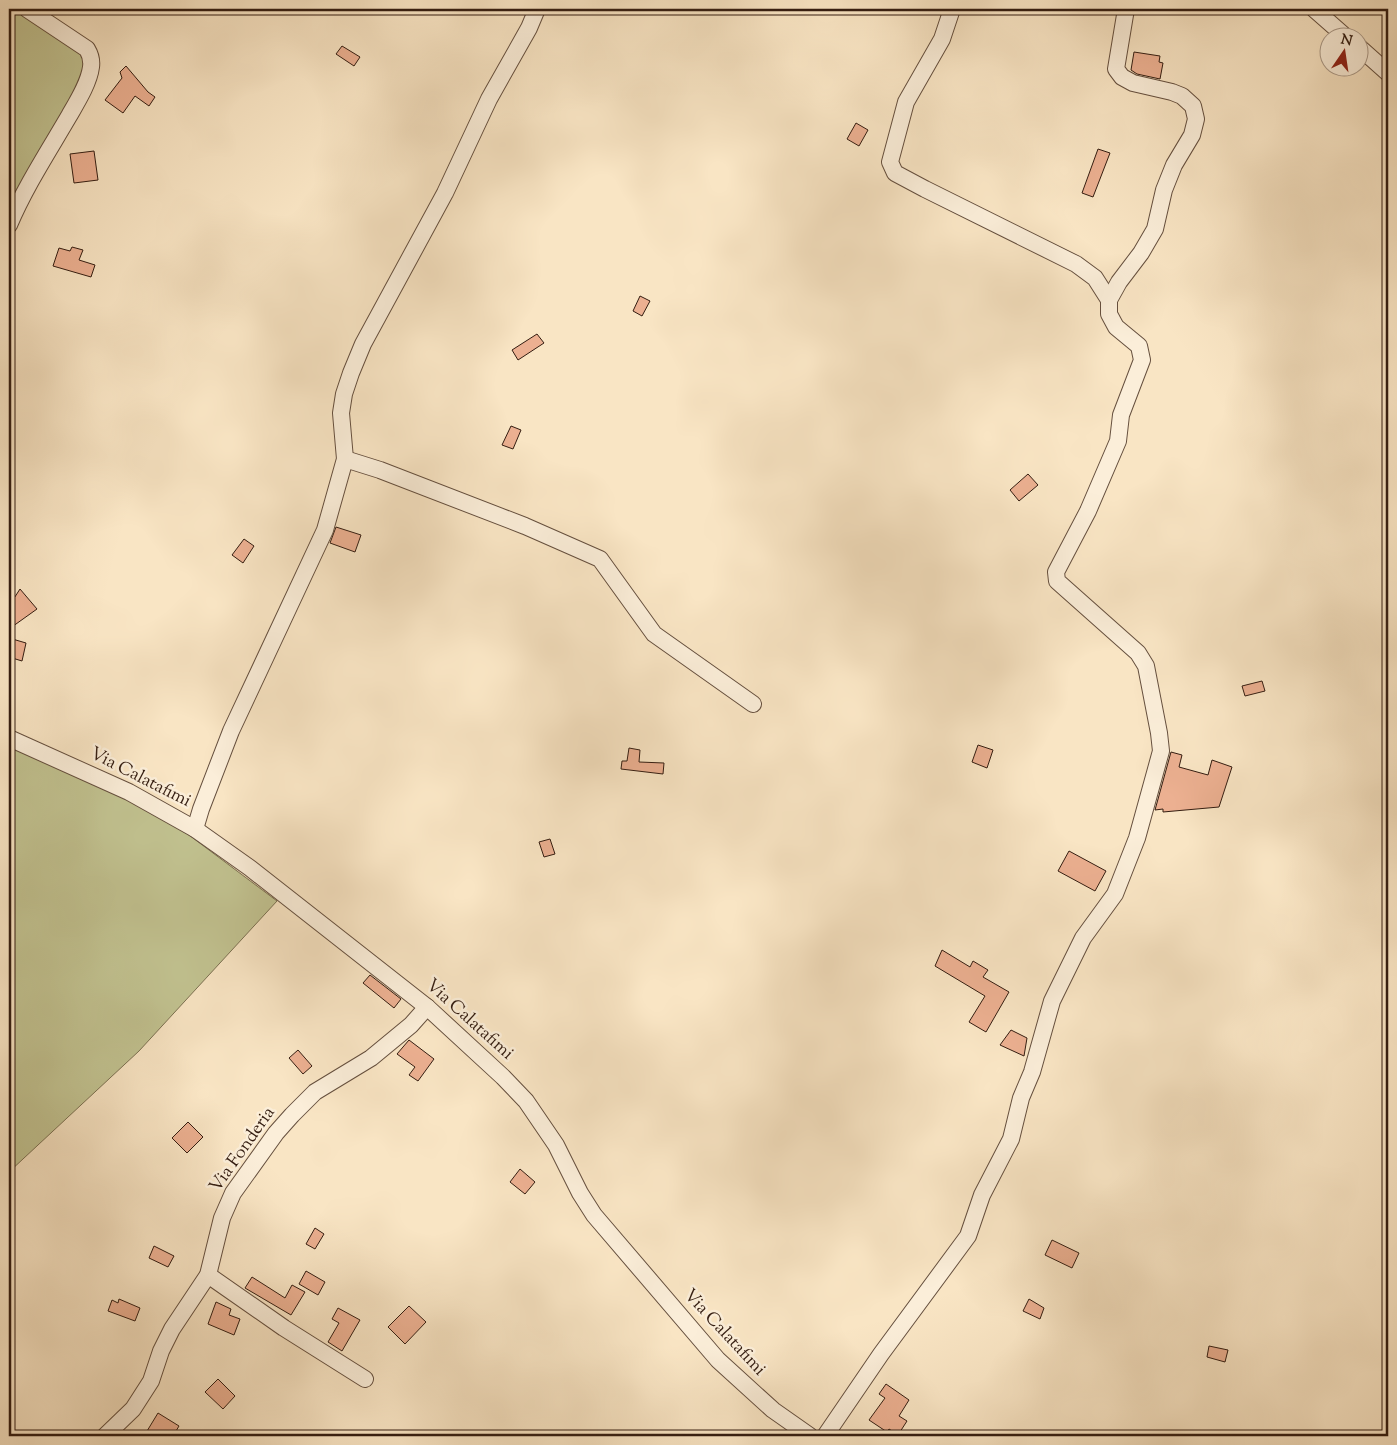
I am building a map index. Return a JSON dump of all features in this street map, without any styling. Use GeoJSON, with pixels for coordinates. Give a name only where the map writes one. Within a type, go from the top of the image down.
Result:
{"type":"FeatureCollection","features":[{"type":"Feature","properties":{"kind":"street"},"geometry":{"type":"LineString","coordinates":[[9,225],[20,197],[44,160],[81,94],[91,67],[91,57],[87,48],[27,9]]}},
{"type":"Feature","properties":{"kind":"street"},"geometry":{"type":"LineString","coordinates":[[195,829],[231,731],[326,530],[345,459],[341,413],[344,394],[363,344],[445,193],[489,99],[529,28],[537,9]]}},
{"type":"Feature","properties":{"kind":"street"},"geometry":{"type":"LineString","coordinates":[[952,9],[942,39],[906,102],[890,162],[892,168],[896,173],[925,189],[1076,264],[1095,278],[1109,300]]}},
{"type":"Feature","properties":{"kind":"street"},"geometry":{"type":"LineString","coordinates":[[825,1436],[881,1354],[968,1236],[982,1195],[1011,1139],[1021,1098],[1032,1072],[1052,1001],[1083,938],[1115,894],[1137,838],[1161,751],[1146,666],[1138,653],[1057,581],[1056,572],[1088,511],[1118,441],[1121,415],[1142,360],[1139,346],[1116,327],[1109,314],[1109,300],[1155,229],[1164,190],[1174,165],[1192,135],[1196,119],[1193,106],[1182,96],[1132,83],[1122,77],[1116,69],[1126,9]]}},
{"type":"Feature","properties":{"kind":"street"},"geometry":{"type":"LineString","coordinates":[[1314,9],[1336,28]]}},
{"type":"Feature","properties":{"kind":"street"},"geometry":{"type":"LineString","coordinates":[[1370,57],[1388,73]]}},
{"type":"Feature","properties":{"kind":"street"},"geometry":{"type":"LineString","coordinates":[[345,459],[380,470],[525,526],[600,559],[654,634],[753,704]]}},
{"type":"Feature","properties":{"kind":"street","name":"Via Calatafimi"},"geometry":{"type":"LineString","coordinates":[[9,738],[129,792],[195,829],[250,868],[427,1007],[503,1077],[526,1101],[556,1145],[580,1193],[594,1215],[718,1360],[772,1410],[810,1436]]}},
{"type":"Feature","properties":{"kind":"street","name":"Via Fonderia"},"geometry":{"type":"LineString","coordinates":[[105,1436],[133,1409],[152,1381],[161,1351],[172,1329],[208,1275],[222,1218],[234,1193],[276,1133],[292,1114],[315,1092],[371,1058],[411,1025],[427,1007]]}},
{"type":"Feature","properties":{"kind":"street"},"geometry":{"type":"LineString","coordinates":[[208,1275],[284,1328],[365,1379]]}},
{"type":"Feature","properties":{"kind":"green space"},"geometry":{"type":"Polygon","coordinates":[[[9,9],[20,9],[84,51],[88,67],[40,157],[14,193],[9,205],[9,9]]]}},
{"type":"Feature","properties":{"kind":"green space"},"geometry":{"type":"Polygon","coordinates":[[[9,744],[126,797],[189,835],[277,901],[139,1051],[9,1172],[9,744]]]}},
{"type":"Feature","properties":{"kind":"building"},"geometry":{"type":"Polygon","coordinates":[[[342,46],[360,57],[354,66],[336,54],[342,46]]]}},
{"type":"Feature","properties":{"kind":"building"},"geometry":{"type":"Polygon","coordinates":[[[1134,52],[1160,56],[1159,62],[1163,63],[1160,79],[1137,74],[1131,70],[1134,52]]]}},
{"type":"Feature","properties":{"kind":"building"},"geometry":{"type":"Polygon","coordinates":[[[126,66],[148,92],[155,97],[149,106],[135,96],[123,113],[105,100],[122,78],[120,72],[126,66]]]}},
{"type":"Feature","properties":{"kind":"building"},"geometry":{"type":"Polygon","coordinates":[[[856,123],[868,130],[859,146],[847,139],[856,123]]]}},
{"type":"Feature","properties":{"kind":"building"},"geometry":{"type":"Polygon","coordinates":[[[1098,149],[1110,153],[1093,197],[1082,193],[1098,149]]]}},
{"type":"Feature","properties":{"kind":"building"},"geometry":{"type":"Polygon","coordinates":[[[94,151],[98,180],[74,183],[70,154],[94,151]]]}},
{"type":"Feature","properties":{"kind":"building"},"geometry":{"type":"Polygon","coordinates":[[[72,247],[83,250],[79,260],[95,265],[91,277],[53,266],[59,248],[70,251],[72,247]]]}},
{"type":"Feature","properties":{"kind":"building"},"geometry":{"type":"Polygon","coordinates":[[[640,296],[650,301],[642,316],[633,311],[640,296]]]}},
{"type":"Feature","properties":{"kind":"building"},"geometry":{"type":"Polygon","coordinates":[[[537,334],[544,343],[518,360],[512,350],[537,334]]]}},
{"type":"Feature","properties":{"kind":"building"},"geometry":{"type":"Polygon","coordinates":[[[511,426],[521,430],[513,449],[502,445],[511,426]]]}},
{"type":"Feature","properties":{"kind":"building"},"geometry":{"type":"Polygon","coordinates":[[[1028,474],[1038,485],[1019,501],[1010,490],[1028,474]]]}},
{"type":"Feature","properties":{"kind":"building"},"geometry":{"type":"Polygon","coordinates":[[[336,527],[361,535],[355,552],[330,543],[336,527]]]}},
{"type":"Feature","properties":{"kind":"building"},"geometry":{"type":"Polygon","coordinates":[[[244,539],[254,546],[243,563],[232,555],[244,539]]]}},
{"type":"Feature","properties":{"kind":"building"},"geometry":{"type":"Polygon","coordinates":[[[20,589],[37,609],[9,629],[9,606],[20,589]]]}},
{"type":"Feature","properties":{"kind":"building"},"geometry":{"type":"Polygon","coordinates":[[[9,638],[26,643],[22,661],[9,657],[9,638]]]}},
{"type":"Feature","properties":{"kind":"building"},"geometry":{"type":"Polygon","coordinates":[[[1262,681],[1265,691],[1245,696],[1242,686],[1262,681]]]}},
{"type":"Feature","properties":{"kind":"building"},"geometry":{"type":"Polygon","coordinates":[[[978,745],[993,750],[987,768],[972,762],[978,745]]]}},
{"type":"Feature","properties":{"kind":"building"},"geometry":{"type":"Polygon","coordinates":[[[629,748],[640,750],[639,762],[664,763],[663,774],[621,769],[622,761],[627,761],[629,748]]]}},
{"type":"Feature","properties":{"kind":"building"},"geometry":{"type":"Polygon","coordinates":[[[1171,752],[1182,755],[1179,767],[1208,775],[1212,760],[1232,767],[1219,807],[1163,812],[1163,809],[1155,810],[1171,752]]]}},
{"type":"Feature","properties":{"kind":"building"},"geometry":{"type":"Polygon","coordinates":[[[550,839],[555,854],[544,857],[539,842],[550,839]]]}},
{"type":"Feature","properties":{"kind":"building"},"geometry":{"type":"Polygon","coordinates":[[[1069,851],[1106,871],[1095,891],[1058,871],[1069,851]]]}},
{"type":"Feature","properties":{"kind":"building"},"geometry":{"type":"Polygon","coordinates":[[[942,950],[970,967],[973,961],[988,970],[983,977],[1009,992],[986,1032],[969,1022],[985,996],[935,966],[942,950]]]}},
{"type":"Feature","properties":{"kind":"building"},"geometry":{"type":"Polygon","coordinates":[[[370,975],[401,999],[394,1008],[363,983],[370,975]]]}},
{"type":"Feature","properties":{"kind":"building"},"geometry":{"type":"Polygon","coordinates":[[[1011,1030],[1027,1038],[1024,1056],[1000,1045],[1011,1030]]]}},
{"type":"Feature","properties":{"kind":"building"},"geometry":{"type":"Polygon","coordinates":[[[409,1040],[434,1059],[418,1081],[409,1075],[415,1067],[397,1054],[409,1040]]]}},
{"type":"Feature","properties":{"kind":"building"},"geometry":{"type":"Polygon","coordinates":[[[298,1050],[312,1066],[303,1074],[289,1058],[298,1050]]]}},
{"type":"Feature","properties":{"kind":"building"},"geometry":{"type":"Polygon","coordinates":[[[188,1122],[203,1137],[187,1153],[172,1138],[188,1122]]]}},
{"type":"Feature","properties":{"kind":"building"},"geometry":{"type":"Polygon","coordinates":[[[520,1169],[535,1182],[525,1194],[510,1182],[520,1169]]]}},
{"type":"Feature","properties":{"kind":"building"},"geometry":{"type":"Polygon","coordinates":[[[315,1228],[324,1234],[315,1249],[306,1244],[315,1228]]]}},
{"type":"Feature","properties":{"kind":"building"},"geometry":{"type":"Polygon","coordinates":[[[1052,1240],[1079,1253],[1072,1268],[1045,1255],[1052,1240]]]}},
{"type":"Feature","properties":{"kind":"building"},"geometry":{"type":"Polygon","coordinates":[[[154,1246],[174,1256],[168,1267],[149,1258],[154,1246]]]}},
{"type":"Feature","properties":{"kind":"building"},"geometry":{"type":"Polygon","coordinates":[[[306,1271],[325,1282],[318,1295],[299,1284],[306,1271]]]}},
{"type":"Feature","properties":{"kind":"building"},"geometry":{"type":"Polygon","coordinates":[[[252,1277],[285,1298],[292,1285],[305,1292],[291,1315],[245,1288],[252,1277]]]}},
{"type":"Feature","properties":{"kind":"building"},"geometry":{"type":"Polygon","coordinates":[[[119,1299],[140,1308],[135,1321],[108,1311],[112,1300],[118,1303],[119,1299]]]}},
{"type":"Feature","properties":{"kind":"building"},"geometry":{"type":"Polygon","coordinates":[[[1029,1299],[1044,1308],[1040,1319],[1023,1311],[1029,1299]]]}},
{"type":"Feature","properties":{"kind":"building"},"geometry":{"type":"Polygon","coordinates":[[[216,1302],[231,1309],[229,1315],[240,1319],[234,1335],[208,1324],[216,1302]]]}},
{"type":"Feature","properties":{"kind":"building"},"geometry":{"type":"Polygon","coordinates":[[[409,1306],[426,1322],[405,1344],[388,1327],[409,1306]]]}},
{"type":"Feature","properties":{"kind":"building"},"geometry":{"type":"Polygon","coordinates":[[[338,1308],[360,1320],[342,1351],[328,1342],[339,1323],[332,1319],[338,1308]]]}},
{"type":"Feature","properties":{"kind":"building"},"geometry":{"type":"Polygon","coordinates":[[[1209,1346],[1228,1350],[1225,1362],[1207,1357],[1209,1346]]]}},
{"type":"Feature","properties":{"kind":"building"},"geometry":{"type":"Polygon","coordinates":[[[218,1379],[235,1396],[223,1409],[205,1392],[218,1379]]]}},
{"type":"Feature","properties":{"kind":"building"},"geometry":{"type":"Polygon","coordinates":[[[886,1384],[909,1400],[899,1416],[907,1421],[898,1435],[889,1429],[887,1432],[869,1420],[885,1398],[879,1394],[886,1384]]]}},
{"type":"Feature","properties":{"kind":"building"},"geometry":{"type":"Polygon","coordinates":[[[158,1413],[179,1426],[173,1436],[144,1436],[158,1413]]]}}]}
